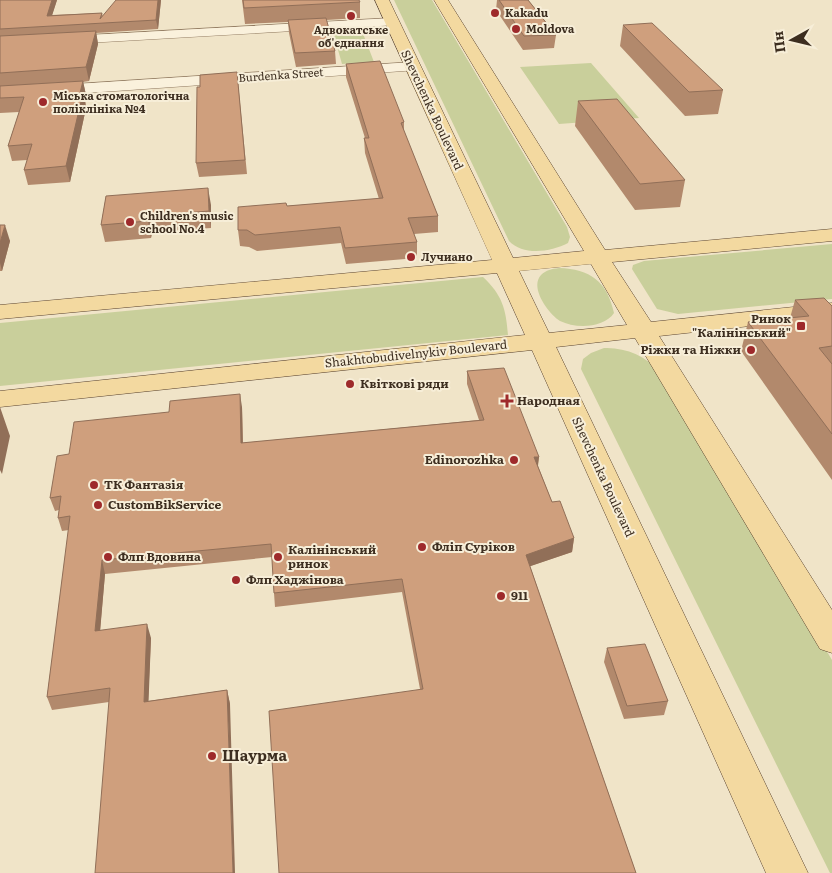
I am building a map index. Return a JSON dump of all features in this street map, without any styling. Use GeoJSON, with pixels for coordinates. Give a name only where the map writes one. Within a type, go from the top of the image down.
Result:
{"type":"FeatureCollection","features":[{"type":"Feature","properties":{"kind":"main road","name":"Shevchenka Boulevard"},"geometry":{"type":"LineString","coordinates":[[382,0],[787,873]]}},
{"type":"Feature","properties":{"kind":"main road"},"geometry":{"type":"LineString","coordinates":[[441,0],[832,639]]}},
{"type":"Feature","properties":{"kind":"main road"},"geometry":{"type":"LineString","coordinates":[[0,312],[832,235]]}},
{"type":"Feature","properties":{"kind":"main road","name":"Shakhtobudivelnykiv Boulevard"},"geometry":{"type":"LineString","coordinates":[[0,399],[832,310]]}},
{"type":"Feature","properties":{"kind":"street"},"geometry":{"type":"LineString","coordinates":[[0,44],[392,22]]}},
{"type":"Feature","properties":{"kind":"street","name":"Burdenka Street"},"geometry":{"type":"LineString","coordinates":[[0,94],[412,67]]}},
{"type":"Feature","properties":{"kind":"green space"},"geometry":{"type":"Polygon","coordinates":[[[394,0],[432,0],[567,227],[570,237],[568,243],[554,249],[529,251],[515,246],[509,241],[394,0]]]}},
{"type":"Feature","properties":{"kind":"green space"},"geometry":{"type":"Polygon","coordinates":[[[362,31],[374,62],[342,64],[333,32],[362,31]]]}},
{"type":"Feature","properties":{"kind":"green space"},"geometry":{"type":"Polygon","coordinates":[[[591,63],[639,118],[559,124],[520,67],[591,63]]]}},
{"type":"Feature","properties":{"kind":"green space"},"geometry":{"type":"Polygon","coordinates":[[[832,244],[832,299],[678,314],[657,309],[632,269],[633,265],[644,261],[832,244]]]}},
{"type":"Feature","properties":{"kind":"green space"},"geometry":{"type":"Polygon","coordinates":[[[559,268],[580,271],[596,279],[607,293],[614,313],[604,322],[589,326],[567,324],[556,318],[546,307],[537,287],[538,280],[543,273],[559,268]]]}},
{"type":"Feature","properties":{"kind":"green space"},"geometry":{"type":"Polygon","coordinates":[[[483,277],[499,296],[506,317],[508,335],[0,386],[0,323],[483,277]]]}},
{"type":"Feature","properties":{"kind":"green space"},"geometry":{"type":"Polygon","coordinates":[[[604,348],[620,349],[642,357],[660,372],[832,660],[832,873],[830,873],[581,369],[583,359],[591,353],[604,348]]]}},
{"type":"Feature","properties":{"kind":"building"},"geometry":{"type":"Polygon","coordinates":[[[0,0],[52,0],[47,16],[102,13],[100,19],[116,0],[158,0],[156,20],[0,29],[0,0]]]}},
{"type":"Feature","properties":{"kind":"building"},"geometry":{"type":"Polygon","coordinates":[[[243,0],[359,0],[360,2],[244,8],[243,0]]]}},
{"type":"Feature","properties":{"kind":"building"},"geometry":{"type":"Polygon","coordinates":[[[499,0],[528,0],[556,35],[524,36],[499,0]]]}},
{"type":"Feature","properties":{"kind":"building"},"geometry":{"type":"Polygon","coordinates":[[[326,18],[335,51],[295,53],[288,20],[326,18]]]}},
{"type":"Feature","properties":{"kind":"building"},"geometry":{"type":"Polygon","coordinates":[[[652,23],[723,90],[689,92],[623,25],[652,23]]]}},
{"type":"Feature","properties":{"kind":"building"},"geometry":{"type":"Polygon","coordinates":[[[96,31],[86,67],[0,73],[0,36],[96,31]]]}},
{"type":"Feature","properties":{"kind":"building"},"geometry":{"type":"Polygon","coordinates":[[[380,61],[404,122],[401,123],[438,216],[408,218],[417,242],[345,248],[340,227],[255,235],[247,230],[238,230],[238,207],[286,203],[287,206],[383,198],[364,138],[369,138],[346,64],[380,61]]]}},
{"type":"Feature","properties":{"kind":"building"},"geometry":{"type":"Polygon","coordinates":[[[237,72],[245,160],[196,163],[197,87],[200,87],[200,75],[237,72]]]}},
{"type":"Feature","properties":{"kind":"building"},"geometry":{"type":"Polygon","coordinates":[[[83,81],[80,93],[83,93],[66,166],[24,170],[32,144],[8,146],[24,97],[0,98],[0,86],[83,81]]]}},
{"type":"Feature","properties":{"kind":"building"},"geometry":{"type":"Polygon","coordinates":[[[617,99],[685,180],[640,184],[578,101],[617,99]]]}},
{"type":"Feature","properties":{"kind":"building"},"geometry":{"type":"Polygon","coordinates":[[[208,188],[209,211],[149,216],[148,221],[101,225],[106,196],[208,188]]]}},
{"type":"Feature","properties":{"kind":"building"},"geometry":{"type":"Polygon","coordinates":[[[0,225],[5,225],[0,243],[0,225]]]}},
{"type":"Feature","properties":{"kind":"building"},"geometry":{"type":"Polygon","coordinates":[[[824,298],[832,306],[832,346],[819,348],[832,364],[832,434],[748,322],[809,316],[795,300],[824,298]]]}},
{"type":"Feature","properties":{"kind":"building","name":"Калінінський ринок"},"geometry":{"type":"Polygon","coordinates":[[[504,368],[539,457],[534,457],[552,502],[560,501],[574,538],[526,555],[636,873],[279,873],[269,711],[423,689],[402,579],[274,593],[271,544],[102,560],[95,631],[147,624],[144,702],[227,690],[233,873],[95,873],[110,688],[47,697],[70,516],[58,518],[61,496],[50,498],[57,456],[69,454],[74,422],[169,412],[170,401],[240,394],[241,443],[484,420],[467,371],[504,368]]]}},
{"type":"Feature","properties":{"kind":"building"},"geometry":{"type":"Polygon","coordinates":[[[645,644],[668,701],[627,706],[607,648],[645,644]]]}},
{"type":"Feature","properties":{"kind":"place","name":"Kakadu"},"geometry":{"type":"Point","coordinates":[495,13]}},
{"type":"Feature","properties":{"kind":"place","name":"Адвокатське об'єднання"},"geometry":{"type":"Point","coordinates":[351,16]}},
{"type":"Feature","properties":{"kind":"place","name":"Moldova"},"geometry":{"type":"Point","coordinates":[516,29]}},
{"type":"Feature","properties":{"kind":"place","name":"Міська стоматологічна поліклініка №4"},"geometry":{"type":"Point","coordinates":[43,102]}},
{"type":"Feature","properties":{"kind":"place","name":"Children's music school No.4"},"geometry":{"type":"Point","coordinates":[130,222]}},
{"type":"Feature","properties":{"kind":"place","name":"Лучиано"},"geometry":{"type":"Point","coordinates":[411,257]}},
{"type":"Feature","properties":{"kind":"place","name":"Ринок \"Калінінський\""},"geometry":{"type":"Point","coordinates":[801,326]}},
{"type":"Feature","properties":{"kind":"place","name":"Ріжки та Ніжки"},"geometry":{"type":"Point","coordinates":[751,350]}},
{"type":"Feature","properties":{"kind":"place","name":"Квіткові ряди"},"geometry":{"type":"Point","coordinates":[350,384]}},
{"type":"Feature","properties":{"kind":"place","name":"Народная"},"geometry":{"type":"Point","coordinates":[507,401]}},
{"type":"Feature","properties":{"kind":"place","name":"Edinorozhka"},"geometry":{"type":"Point","coordinates":[514,460]}},
{"type":"Feature","properties":{"kind":"place","name":"ТК Фантазія"},"geometry":{"type":"Point","coordinates":[94,485]}},
{"type":"Feature","properties":{"kind":"place","name":"CustomBikService"},"geometry":{"type":"Point","coordinates":[98,505]}},
{"type":"Feature","properties":{"kind":"place","name":"Фліп Суріков"},"geometry":{"type":"Point","coordinates":[422,547]}},
{"type":"Feature","properties":{"kind":"place","name":"Флп Вдовина"},"geometry":{"type":"Point","coordinates":[108,557]}},
{"type":"Feature","properties":{"kind":"place","name":"Калінінський ринок"},"geometry":{"type":"Point","coordinates":[278,557]}},
{"type":"Feature","properties":{"kind":"place","name":"Флп Хаджінова"},"geometry":{"type":"Point","coordinates":[236,580]}},
{"type":"Feature","properties":{"kind":"place","name":"911"},"geometry":{"type":"Point","coordinates":[501,596]}},
{"type":"Feature","properties":{"kind":"place","name":"Шаурма"},"geometry":{"type":"Point","coordinates":[212,756]}}]}
